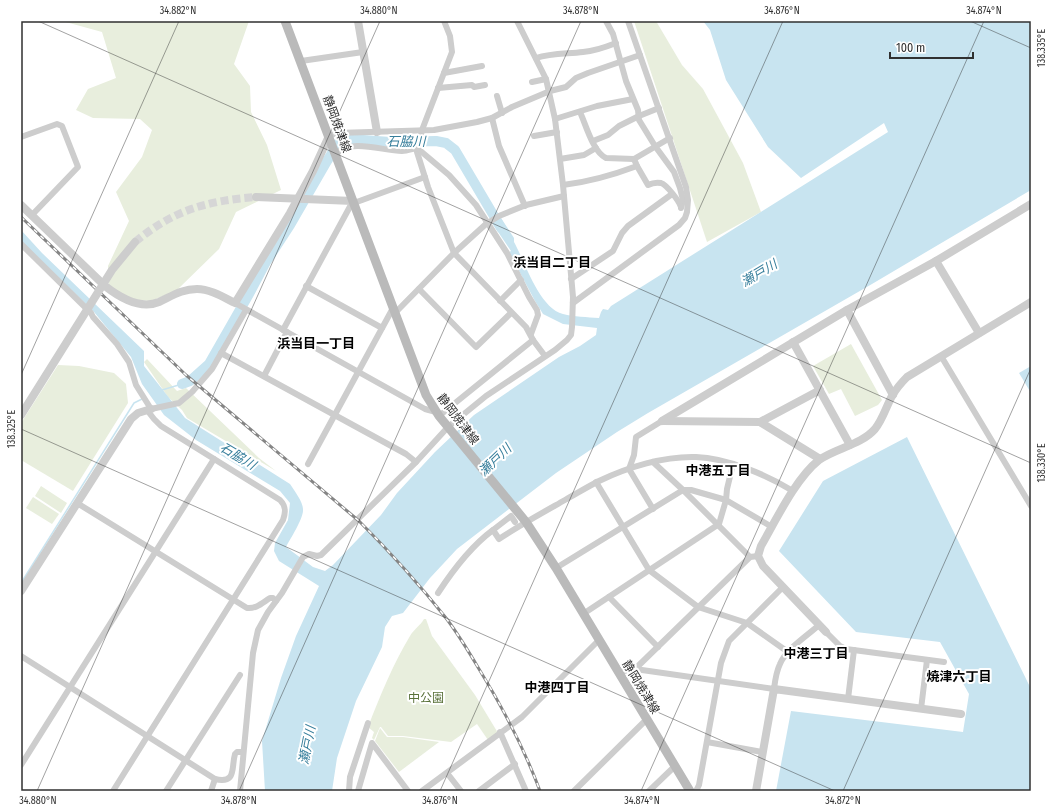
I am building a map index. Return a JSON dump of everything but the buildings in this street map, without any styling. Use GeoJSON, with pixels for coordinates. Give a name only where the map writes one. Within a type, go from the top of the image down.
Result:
{"type":"FeatureCollection","features":[{"type":"Feature","properties":{"kind":"main road","name":"静岡焼津線"},"geometry":{"type":"LineString","coordinates":[[286,21],[426,395],[449,429],[521,520],[556,568],[690,791]]}},
{"type":"Feature","properties":{"kind":"street"},"geometry":{"type":"LineString","coordinates":[[358,21],[377,132]]}},
{"type":"Feature","properties":{"kind":"street"},"geometry":{"type":"LineString","coordinates":[[445,21],[450,36],[452,52],[422,130],[417,152],[454,254],[526,327],[546,356]]}},
{"type":"Feature","properties":{"kind":"street"},"geometry":{"type":"LineString","coordinates":[[240,791],[253,652],[256,640],[263,620],[282,593],[303,558],[309,554],[317,556],[321,555],[449,429],[486,396],[546,356],[567,340],[571,335],[573,303],[563,185],[555,119],[546,79],[517,21]]}},
{"type":"Feature","properties":{"kind":"street"},"geometry":{"type":"LineString","coordinates":[[606,21],[613,34],[626,81],[638,110],[639,120],[656,148],[674,172],[683,200],[682,208]]}},
{"type":"Feature","properties":{"kind":"street"},"geometry":{"type":"LineString","coordinates":[[573,303],[669,234],[685,218],[688,200],[686,187],[628,21]]}},
{"type":"Feature","properties":{"kind":"street"},"geometry":{"type":"LineString","coordinates":[[536,58],[558,53],[595,50],[616,43]]}},
{"type":"Feature","properties":{"kind":"street"},"geometry":{"type":"LineString","coordinates":[[301,61],[363,52]]}},
{"type":"Feature","properties":{"kind":"street"},"geometry":{"type":"LineString","coordinates":[[235,303],[302,199],[313,171],[330,139],[337,134],[448,128],[492,118],[512,107],[566,87],[576,78],[640,55]]}},
{"type":"Feature","properties":{"kind":"street"},"geometry":{"type":"LineString","coordinates":[[444,73],[482,66]]}},
{"type":"Feature","properties":{"kind":"street"},"geometry":{"type":"LineString","coordinates":[[532,82],[546,79]]}},
{"type":"Feature","properties":{"kind":"street"},"geometry":{"type":"LineString","coordinates":[[438,88],[472,85],[474,87],[485,85]]}},
{"type":"Feature","properties":{"kind":"street"},"geometry":{"type":"LineString","coordinates":[[497,96],[502,113]]}},
{"type":"Feature","properties":{"kind":"street"},"geometry":{"type":"LineString","coordinates":[[555,119],[609,103],[633,98]]}},
{"type":"Feature","properties":{"kind":"street"},"geometry":{"type":"LineString","coordinates":[[593,141],[608,135],[619,126],[639,116],[659,108]]}},
{"type":"Feature","properties":{"kind":"street"},"geometry":{"type":"LineString","coordinates":[[580,112],[596,148],[602,156],[606,158],[634,158],[656,148],[670,138]]}},
{"type":"Feature","properties":{"kind":"street"},"geometry":{"type":"LineString","coordinates":[[492,118],[499,146],[525,206]]}},
{"type":"Feature","properties":{"kind":"street"},"geometry":{"type":"LineString","coordinates":[[21,137],[57,124],[62,126],[78,167],[32,216]]}},
{"type":"Feature","properties":{"kind":"street"},"geometry":{"type":"LineString","coordinates":[[534,136],[557,132]]}},
{"type":"Feature","properties":{"kind":"street"},"geometry":{"type":"LineString","coordinates":[[336,154],[341,149],[346,147],[377,147],[401,151],[417,148]]}},
{"type":"Feature","properties":{"kind":"street"},"geometry":{"type":"LineString","coordinates":[[21,205],[105,286],[125,300],[152,304],[180,291],[198,289],[215,293],[425,409],[438,414],[532,337],[538,315],[537,310],[507,253],[489,222],[449,175],[417,148]]}},
{"type":"Feature","properties":{"kind":"street"},"geometry":{"type":"LineString","coordinates":[[560,159],[584,155],[596,148]]}},
{"type":"Feature","properties":{"kind":"street"},"geometry":{"type":"LineString","coordinates":[[634,158],[648,185],[659,182],[663,184],[678,200],[685,218]]}},
{"type":"Feature","properties":{"kind":"street"},"geometry":{"type":"LineString","coordinates":[[563,185],[584,182],[637,166]]}},
{"type":"Feature","properties":{"kind":"street"},"geometry":{"type":"LineString","coordinates":[[256,197],[353,202],[425,177]]}},
{"type":"Feature","properties":{"kind":"street"},"geometry":{"type":"LineString","coordinates":[[571,279],[613,251],[622,233],[628,226],[672,194]]}},
{"type":"Feature","properties":{"kind":"street"},"geometry":{"type":"LineString","coordinates":[[308,464],[382,328],[394,311],[489,222],[499,216],[525,206],[564,196]]}},
{"type":"Feature","properties":{"kind":"street"},"geometry":{"type":"LineString","coordinates":[[264,376],[306,286],[353,202]]}},
{"type":"Feature","properties":{"kind":"street"},"geometry":{"type":"LineString","coordinates":[[629,469],[634,455],[636,437],[847,310],[936,261],[1031,204]]}},
{"type":"Feature","properties":{"kind":"street"},"geometry":{"type":"LineString","coordinates":[[21,415],[112,270],[135,242]]}},
{"type":"Feature","properties":{"kind":"street"},"geometry":{"type":"LineString","coordinates":[[21,244],[91,313],[118,344],[129,362],[136,385],[143,395],[154,419],[162,426],[280,500],[285,506],[286,510],[283,520],[113,791]]}},
{"type":"Feature","properties":{"kind":"street"},"geometry":{"type":"LineString","coordinates":[[936,261],[979,333]]}},
{"type":"Feature","properties":{"kind":"street"},"geometry":{"type":"LineString","coordinates":[[500,301],[521,280]]}},
{"type":"Feature","properties":{"kind":"street"},"geometry":{"type":"LineString","coordinates":[[306,286],[382,328]]}},
{"type":"Feature","properties":{"kind":"street"},"geometry":{"type":"LineString","coordinates":[[419,289],[476,347],[511,313]]}},
{"type":"Feature","properties":{"kind":"street"},"geometry":{"type":"LineString","coordinates":[[635,669],[698,607],[754,556],[793,491],[806,473],[820,459],[867,436],[875,429],[893,395],[907,377],[1031,302]]}},
{"type":"Feature","properties":{"kind":"street"},"geometry":{"type":"LineString","coordinates":[[21,591],[131,419],[148,407],[179,403],[192,392],[212,369],[246,310]]}},
{"type":"Feature","properties":{"kind":"street"},"geometry":{"type":"LineString","coordinates":[[847,310],[893,395]]}},
{"type":"Feature","properties":{"kind":"street"},"geometry":{"type":"LineString","coordinates":[[793,342],[850,445]]}},
{"type":"Feature","properties":{"kind":"street"},"geometry":{"type":"LineString","coordinates":[[221,353],[406,454],[416,462]]}},
{"type":"Feature","properties":{"kind":"street"},"geometry":{"type":"LineString","coordinates":[[941,356],[1031,506]]}},
{"type":"Feature","properties":{"kind":"street"},"geometry":{"type":"LineString","coordinates":[[662,421],[760,422],[820,390]]}},
{"type":"Feature","properties":{"kind":"street"},"geometry":{"type":"LineString","coordinates":[[760,422],[820,459]]}},
{"type":"Feature","properties":{"kind":"street"},"geometry":{"type":"LineString","coordinates":[[493,530],[499,539],[521,520],[596,482],[629,469],[665,459],[697,457],[733,464],[772,480],[793,491]]}},
{"type":"Feature","properties":{"kind":"street"},"geometry":{"type":"LineString","coordinates":[[21,765],[214,459]]}},
{"type":"Feature","properties":{"kind":"street"},"geometry":{"type":"LineString","coordinates":[[653,462],[754,556],[843,648],[944,662]]}},
{"type":"Feature","properties":{"kind":"street"},"geometry":{"type":"LineString","coordinates":[[583,614],[719,524],[726,500],[733,464]]}},
{"type":"Feature","properties":{"kind":"street"},"geometry":{"type":"LineString","coordinates":[[629,469],[653,509]]}},
{"type":"Feature","properties":{"kind":"street"},"geometry":{"type":"LineString","coordinates":[[596,482],[649,570],[698,607],[747,623],[788,652]]}},
{"type":"Feature","properties":{"kind":"street"},"geometry":{"type":"LineString","coordinates":[[556,568],[683,490],[691,490],[726,500],[772,527]]}},
{"type":"Feature","properties":{"kind":"street"},"geometry":{"type":"LineString","coordinates":[[77,503],[247,608],[251,609],[258,606],[270,598],[273,598],[276,601]]}},
{"type":"Feature","properties":{"kind":"street"},"geometry":{"type":"LineString","coordinates":[[438,593],[465,555],[482,538],[511,516],[521,520]]}},
{"type":"Feature","properties":{"kind":"street"},"geometry":{"type":"LineString","coordinates":[[696,791],[699,785],[721,663],[726,648],[729,641],[783,587]]}},
{"type":"Feature","properties":{"kind":"street"},"geometry":{"type":"LineString","coordinates":[[609,597],[658,647]]}},
{"type":"Feature","properties":{"kind":"street"},"geometry":{"type":"LineString","coordinates":[[756,791],[779,666],[788,652],[820,625]]}},
{"type":"Feature","properties":{"kind":"street"},"geometry":{"type":"LineString","coordinates":[[422,791],[522,716],[599,640]]}},
{"type":"Feature","properties":{"kind":"street"},"geometry":{"type":"LineString","coordinates":[[848,699],[854,650]]}},
{"type":"Feature","properties":{"kind":"street"},"geometry":{"type":"LineString","coordinates":[[21,656],[186,759],[215,779],[225,781],[228,779],[233,771],[235,754],[237,752],[244,752]]}},
{"type":"Feature","properties":{"kind":"street"},"geometry":{"type":"LineString","coordinates":[[921,709],[927,660]]}},
{"type":"Feature","properties":{"kind":"street"},"geometry":{"type":"LineString","coordinates":[[618,672],[635,669],[961,714]]}},
{"type":"Feature","properties":{"kind":"street"},"geometry":{"type":"LineString","coordinates":[[166,791],[240,675]]}},
{"type":"Feature","properties":{"kind":"street"},"geometry":{"type":"LineString","coordinates":[[574,791],[647,719]]}},
{"type":"Feature","properties":{"kind":"street"},"geometry":{"type":"LineString","coordinates":[[349,791],[350,777],[368,723]]}},
{"type":"Feature","properties":{"kind":"street"},"geometry":{"type":"LineString","coordinates":[[500,732],[526,791]]}},
{"type":"Feature","properties":{"kind":"street"},"geometry":{"type":"LineString","coordinates":[[707,742],[762,752]]}},
{"type":"Feature","properties":{"kind":"street"},"geometry":{"type":"LineString","coordinates":[[358,791],[372,743],[408,791]]}},
{"type":"Feature","properties":{"kind":"street"},"geometry":{"type":"LineString","coordinates":[[479,791],[515,764]]}},
{"type":"Feature","properties":{"kind":"street"},"geometry":{"type":"LineString","coordinates":[[649,791],[675,766]]}},
{"type":"Feature","properties":{"kind":"street"},"geometry":{"type":"LineString","coordinates":[[447,772],[461,791]]}},
{"type":"Feature","properties":{"kind":"street"},"geometry":{"type":"LineString","coordinates":[[211,791],[215,779]]}},
{"type":"Feature","properties":{"kind":"green space"},"geometry":{"type":"Polygon","coordinates":[[[62,21],[249,21],[234,64],[250,86],[251,112],[267,145],[281,190],[236,212],[219,249],[177,290],[151,301],[135,300],[122,296],[109,285],[108,266],[129,221],[116,192],[142,157],[152,130],[140,119],[93,118],[76,110],[88,89],[116,78],[102,32],[62,21]]]}},
{"type":"Feature","properties":{"kind":"green space"},"geometry":{"type":"Polygon","coordinates":[[[634,21],[656,21],[682,65],[703,89],[743,163],[761,212],[707,242],[634,21]]]}},
{"type":"Feature","properties":{"kind":"green space"},"geometry":{"type":"Polygon","coordinates":[[[851,344],[882,400],[878,405],[855,416],[841,389],[829,394],[813,366],[851,344]]]}},
{"type":"Feature","properties":{"kind":"green space"},"geometry":{"type":"Polygon","coordinates":[[[147,359],[177,391],[186,388],[259,458],[276,471],[187,418],[182,410],[168,397],[144,362],[147,359]]]}},
{"type":"Feature","properties":{"kind":"green space"},"geometry":{"type":"Polygon","coordinates":[[[58,365],[79,366],[114,373],[126,384],[128,403],[73,491],[21,460],[21,423],[58,365]]]}},
{"type":"Feature","properties":{"kind":"green space"},"geometry":{"type":"Polygon","coordinates":[[[41,486],[67,503],[61,513],[35,496],[41,486]]]}},
{"type":"Feature","properties":{"kind":"green space"},"geometry":{"type":"Polygon","coordinates":[[[33,497],[59,514],[52,524],[26,508],[33,497]]]}},
{"type":"Feature","properties":{"kind":"green space","name":"中公園"},"geometry":{"type":"Polygon","coordinates":[[[424,619],[426,619],[432,636],[475,695],[498,733],[488,740],[477,724],[451,742],[403,736],[388,736],[381,727],[374,740],[372,738],[374,732],[368,727],[387,680],[413,631],[424,619]]]}},
{"type":"Feature","properties":{"kind":"green space"},"geometry":{"type":"Polygon","coordinates":[[[380,728],[387,737],[403,737],[439,742],[399,772],[375,741],[380,728]]]}},
{"type":"Feature","properties":{"kind":"water","name":"瀬戸川"},"geometry":{"type":"Polygon","coordinates":[[[703,21],[1031,21],[1031,190],[617,432],[556,473],[457,549],[430,578],[403,613],[392,616],[385,627],[382,647],[356,701],[337,758],[332,791],[265,791],[262,741],[281,678],[296,636],[319,586],[279,561],[274,551],[275,543],[288,520],[290,503],[280,491],[196,440],[164,415],[142,384],[131,357],[94,312],[21,241],[21,230],[42,253],[144,351],[144,366],[185,418],[290,484],[303,506],[303,513],[286,547],[313,567],[325,571],[333,565],[381,515],[397,493],[435,452],[474,415],[559,357],[580,346],[596,335],[597,328],[563,324],[543,314],[509,252],[511,251],[492,223],[501,218],[514,238],[514,242],[540,294],[554,310],[567,315],[599,318],[603,309],[608,310],[611,306],[888,132],[884,123],[801,178],[768,147],[726,80],[710,30],[703,21]]]}},
{"type":"Feature","properties":{"kind":"water"},"geometry":{"type":"Polygon","coordinates":[[[1031,366],[1031,393],[1019,373],[1031,366]]]}},
{"type":"Feature","properties":{"kind":"water"},"geometry":{"type":"Polygon","coordinates":[[[907,437],[1031,689],[1031,791],[776,791],[791,711],[963,732],[969,694],[940,642],[856,632],[779,551],[823,481],[907,437]]]}},
{"type":"Feature","properties":{"kind":"waterway","name":"石脇川"},"geometry":{"type":"LineString","coordinates":[[182,384],[190,381],[209,364],[266,262],[290,225],[339,142],[350,139],[390,142],[436,141],[446,143],[455,150],[501,228]]}},
{"type":"Feature","properties":{"kind":"waterway"},"geometry":{"type":"LineString","coordinates":[[162,390],[182,384]]}},
{"type":"Feature","properties":{"kind":"waterway"},"geometry":{"type":"LineString","coordinates":[[21,583],[134,403],[142,399]]}},
{"type":"Feature","properties":{"kind":"tunnel"},"geometry":{"type":"LineString","coordinates":[[135,242],[163,222],[191,209],[221,201],[256,197]]}},
{"type":"Feature","properties":{"kind":"railway"},"geometry":{"type":"LineString","coordinates":[[21,217],[186,375],[359,521],[404,568],[446,618],[471,656],[512,728],[540,791]]}},
{"type":"Feature","properties":{"kind":"district","name":"浜当目二丁目"},"geometry":{"type":"Point","coordinates":[552,262]}},
{"type":"Feature","properties":{"kind":"district","name":"浜当目一丁目"},"geometry":{"type":"Point","coordinates":[316,343]}},
{"type":"Feature","properties":{"kind":"district","name":"中港五丁目"},"geometry":{"type":"Point","coordinates":[718,470]}},
{"type":"Feature","properties":{"kind":"district","name":"中港三丁目"},"geometry":{"type":"Point","coordinates":[816,653]}},
{"type":"Feature","properties":{"kind":"district","name":"焼津六丁目"},"geometry":{"type":"Point","coordinates":[959,676]}},
{"type":"Feature","properties":{"kind":"district","name":"中港四丁目"},"geometry":{"type":"Point","coordinates":[557,687]}}]}
